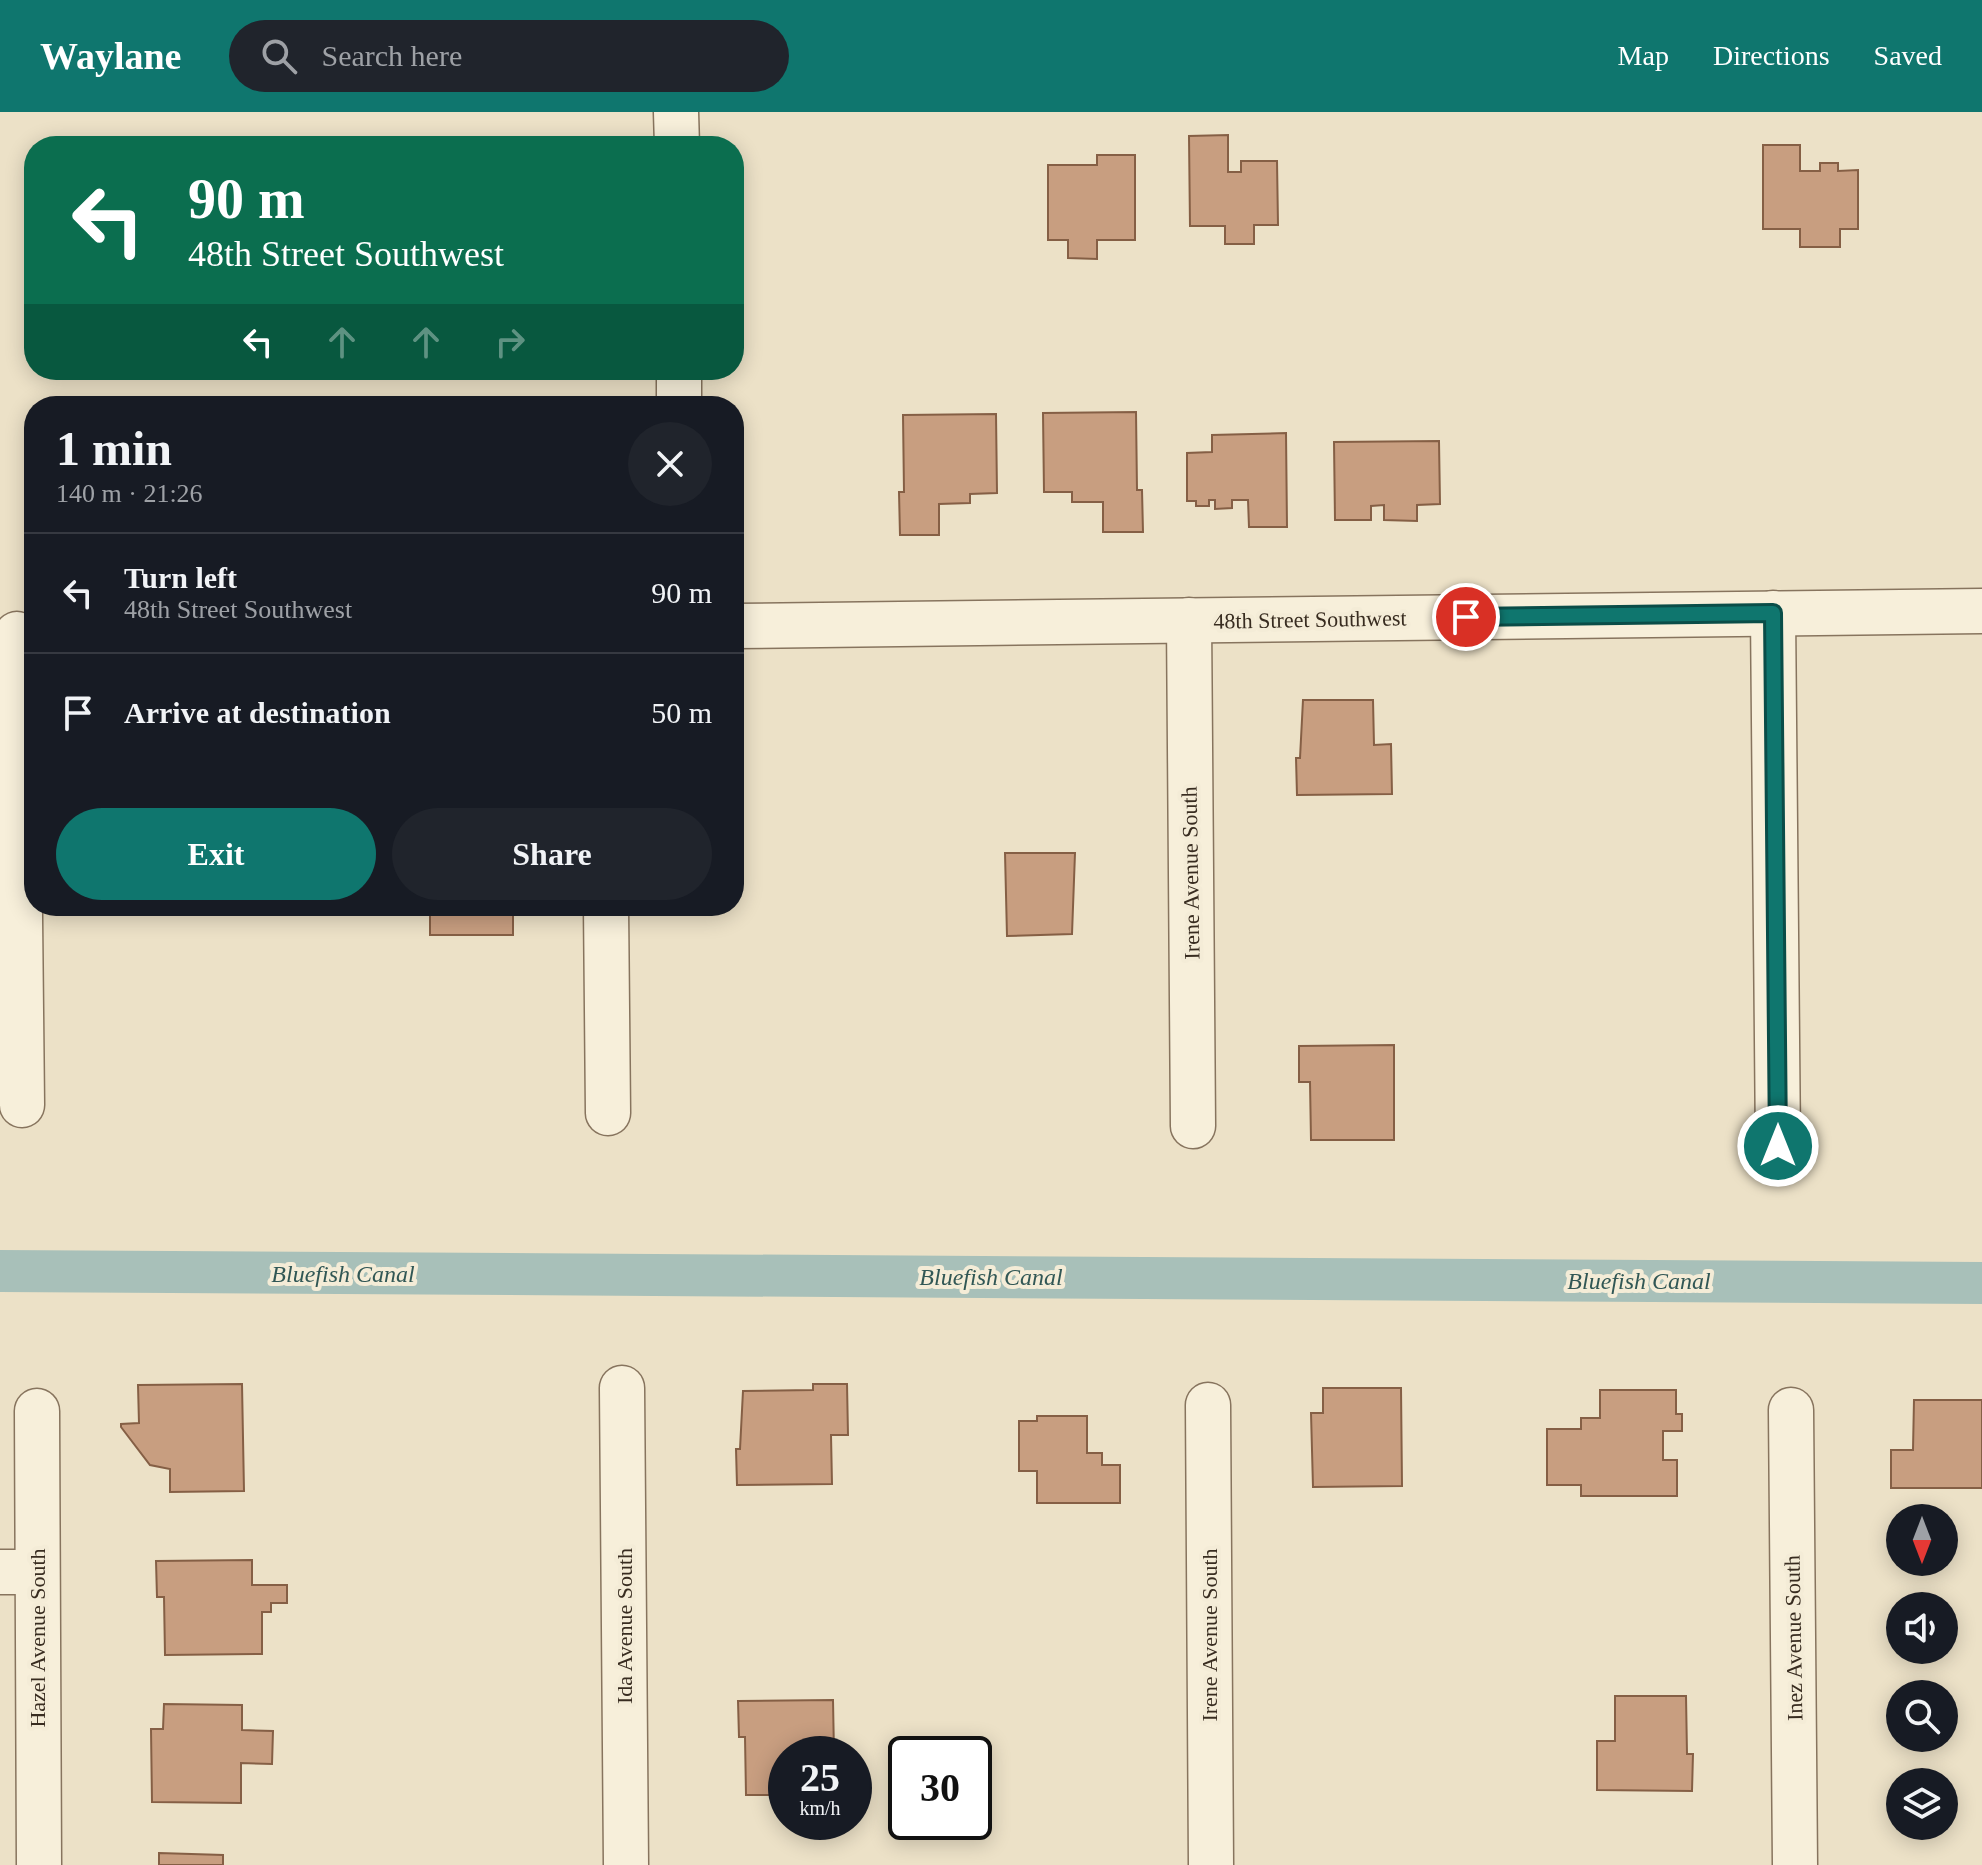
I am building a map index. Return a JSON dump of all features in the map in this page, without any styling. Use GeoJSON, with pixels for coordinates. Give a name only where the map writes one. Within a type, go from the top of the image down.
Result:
{"type":"FeatureCollection","features":[{"type":"Feature","properties":{"kind":"street"},"geometry":{"type":"LineString","coordinates":[[676,112],[677,136]]}},
{"type":"Feature","properties":{"kind":"street","name":"48th Street Southwest"},"geometry":{"type":"LineString","coordinates":[[744,626],[1982,611]]}},
{"type":"Feature","properties":{"kind":"street"},"geometry":{"type":"LineString","coordinates":[[1773,613],[1778,1146]]}},
{"type":"Feature","properties":{"kind":"street","name":"Irene Avenue South"},"geometry":{"type":"LineString","coordinates":[[1189,620],[1193,1126]]}},
{"type":"Feature","properties":{"kind":"street"},"geometry":{"type":"LineString","coordinates":[[17,634],[22,1105]]}},
{"type":"Feature","properties":{"kind":"street"},"geometry":{"type":"LineString","coordinates":[[606,916],[608,1113]]}},
{"type":"Feature","properties":{"kind":"street","name":"Ida Avenue South"},"geometry":{"type":"LineString","coordinates":[[622,1388],[626,1865]]}},
{"type":"Feature","properties":{"kind":"street","name":"Irene Avenue South"},"geometry":{"type":"LineString","coordinates":[[1208,1405],[1211,1865]]}},
{"type":"Feature","properties":{"kind":"street","name":"Inez Avenue South"},"geometry":{"type":"LineString","coordinates":[[1791,1410],[1795,1865]]}},
{"type":"Feature","properties":{"kind":"street","name":"Hazel Avenue South"},"geometry":{"type":"LineString","coordinates":[[37,1411],[18,1572],[39,1865]]}},
{"type":"Feature","properties":{"kind":"building"},"geometry":{"type":"Polygon","coordinates":[[[1228,135],[1228,172],[1241,172],[1241,161],[1277,161],[1278,225],[1254,225],[1254,244],[1225,244],[1225,226],[1190,226],[1189,136],[1228,135]]]}},
{"type":"Feature","properties":{"kind":"building"},"geometry":{"type":"Polygon","coordinates":[[[1763,145],[1800,145],[1800,171],[1820,171],[1820,163],[1838,163],[1838,171],[1858,170],[1858,229],[1840,229],[1840,247],[1800,247],[1800,229],[1763,229],[1763,145]]]}},
{"type":"Feature","properties":{"kind":"building"},"geometry":{"type":"Polygon","coordinates":[[[1097,155],[1135,155],[1135,240],[1097,240],[1097,259],[1068,258],[1068,240],[1048,240],[1048,165],[1097,165],[1097,155]]]}},
{"type":"Feature","properties":{"kind":"building"},"geometry":{"type":"Polygon","coordinates":[[[1136,412],[1137,490],[1142,490],[1143,532],[1103,532],[1103,502],[1072,502],[1072,492],[1044,492],[1043,413],[1136,412]]]}},
{"type":"Feature","properties":{"kind":"building"},"geometry":{"type":"Polygon","coordinates":[[[996,414],[997,493],[970,494],[970,503],[939,504],[939,535],[900,535],[899,492],[904,492],[903,415],[996,414]]]}},
{"type":"Feature","properties":{"kind":"building"},"geometry":{"type":"Polygon","coordinates":[[[1286,433],[1287,527],[1249,527],[1248,500],[1232,500],[1232,508],[1215,509],[1215,500],[1209,500],[1209,506],[1196,506],[1196,501],[1187,501],[1187,453],[1212,452],[1212,435],[1286,433]]]}},
{"type":"Feature","properties":{"kind":"building"},"geometry":{"type":"Polygon","coordinates":[[[1439,441],[1440,504],[1417,505],[1417,521],[1384,520],[1384,505],[1371,506],[1371,520],[1335,520],[1334,442],[1439,441]]]}},
{"type":"Feature","properties":{"kind":"building"},"geometry":{"type":"Polygon","coordinates":[[[1303,700],[1373,700],[1374,745],[1391,744],[1392,794],[1297,795],[1296,758],[1300,758],[1303,700]]]}},
{"type":"Feature","properties":{"kind":"building"},"geometry":{"type":"Polygon","coordinates":[[[1005,853],[1075,853],[1072,934],[1007,936],[1005,853]]]}},
{"type":"Feature","properties":{"kind":"building"},"geometry":{"type":"Polygon","coordinates":[[[430,916],[513,916],[513,935],[430,935],[430,916]]]}},
{"type":"Feature","properties":{"kind":"building"},"geometry":{"type":"Polygon","coordinates":[[[1394,1045],[1394,1140],[1311,1140],[1310,1082],[1299,1082],[1299,1046],[1394,1045]]]}},
{"type":"Feature","properties":{"kind":"building"},"geometry":{"type":"Polygon","coordinates":[[[242,1384],[244,1491],[170,1492],[170,1469],[150,1465],[121,1427],[121,1424],[139,1423],[138,1385],[242,1384]]]}},
{"type":"Feature","properties":{"kind":"building"},"geometry":{"type":"Polygon","coordinates":[[[813,1384],[847,1384],[848,1435],[831,1435],[832,1484],[737,1485],[736,1449],[740,1449],[743,1391],[813,1390],[813,1384]]]}},
{"type":"Feature","properties":{"kind":"building"},"geometry":{"type":"Polygon","coordinates":[[[1323,1388],[1401,1388],[1402,1486],[1313,1487],[1311,1413],[1323,1413],[1323,1388]]]}},
{"type":"Feature","properties":{"kind":"building"},"geometry":{"type":"Polygon","coordinates":[[[1600,1390],[1676,1390],[1676,1414],[1682,1414],[1682,1431],[1663,1431],[1663,1460],[1677,1460],[1677,1496],[1581,1496],[1581,1485],[1547,1485],[1547,1429],[1581,1429],[1581,1418],[1600,1418],[1600,1390]]]}},
{"type":"Feature","properties":{"kind":"building"},"geometry":{"type":"Polygon","coordinates":[[[1914,1400],[1982,1400],[1982,1488],[1891,1488],[1891,1450],[1913,1450],[1914,1400]]]}},
{"type":"Feature","properties":{"kind":"building"},"geometry":{"type":"Polygon","coordinates":[[[1037,1416],[1087,1416],[1087,1453],[1102,1453],[1102,1465],[1120,1465],[1120,1503],[1037,1503],[1037,1471],[1019,1471],[1019,1421],[1037,1421],[1037,1416]]]}},
{"type":"Feature","properties":{"kind":"building"},"geometry":{"type":"Polygon","coordinates":[[[252,1560],[252,1585],[287,1585],[287,1603],[271,1603],[271,1612],[262,1612],[262,1654],[165,1655],[164,1597],[157,1597],[156,1561],[252,1560]]]}},
{"type":"Feature","properties":{"kind":"building"},"geometry":{"type":"Polygon","coordinates":[[[1615,1696],[1686,1696],[1687,1754],[1693,1754],[1692,1791],[1597,1790],[1597,1741],[1615,1741],[1615,1696]]]}},
{"type":"Feature","properties":{"kind":"building"},"geometry":{"type":"Polygon","coordinates":[[[833,1700],[834,1736],[768,1736],[768,1795],[746,1795],[745,1737],[739,1737],[738,1701],[833,1700]]]}},
{"type":"Feature","properties":{"kind":"building"},"geometry":{"type":"Polygon","coordinates":[[[164,1704],[242,1705],[242,1730],[273,1731],[272,1764],[241,1763],[241,1803],[152,1802],[151,1729],[163,1729],[164,1704]]]}},
{"type":"Feature","properties":{"kind":"building"},"geometry":{"type":"Polygon","coordinates":[[[159,1853],[223,1855],[223,1865],[159,1865],[159,1853]]]}},
{"type":"Feature","properties":{"kind":"waterway","name":"Bluefish Canal"},"geometry":{"type":"LineString","coordinates":[[0,1271],[1982,1283]]}},
{"type":"Feature","properties":{"kind":"route"},"geometry":{"type":"LineString","coordinates":[[1466,617],[1773,613],[1778,1146]]}}]}
